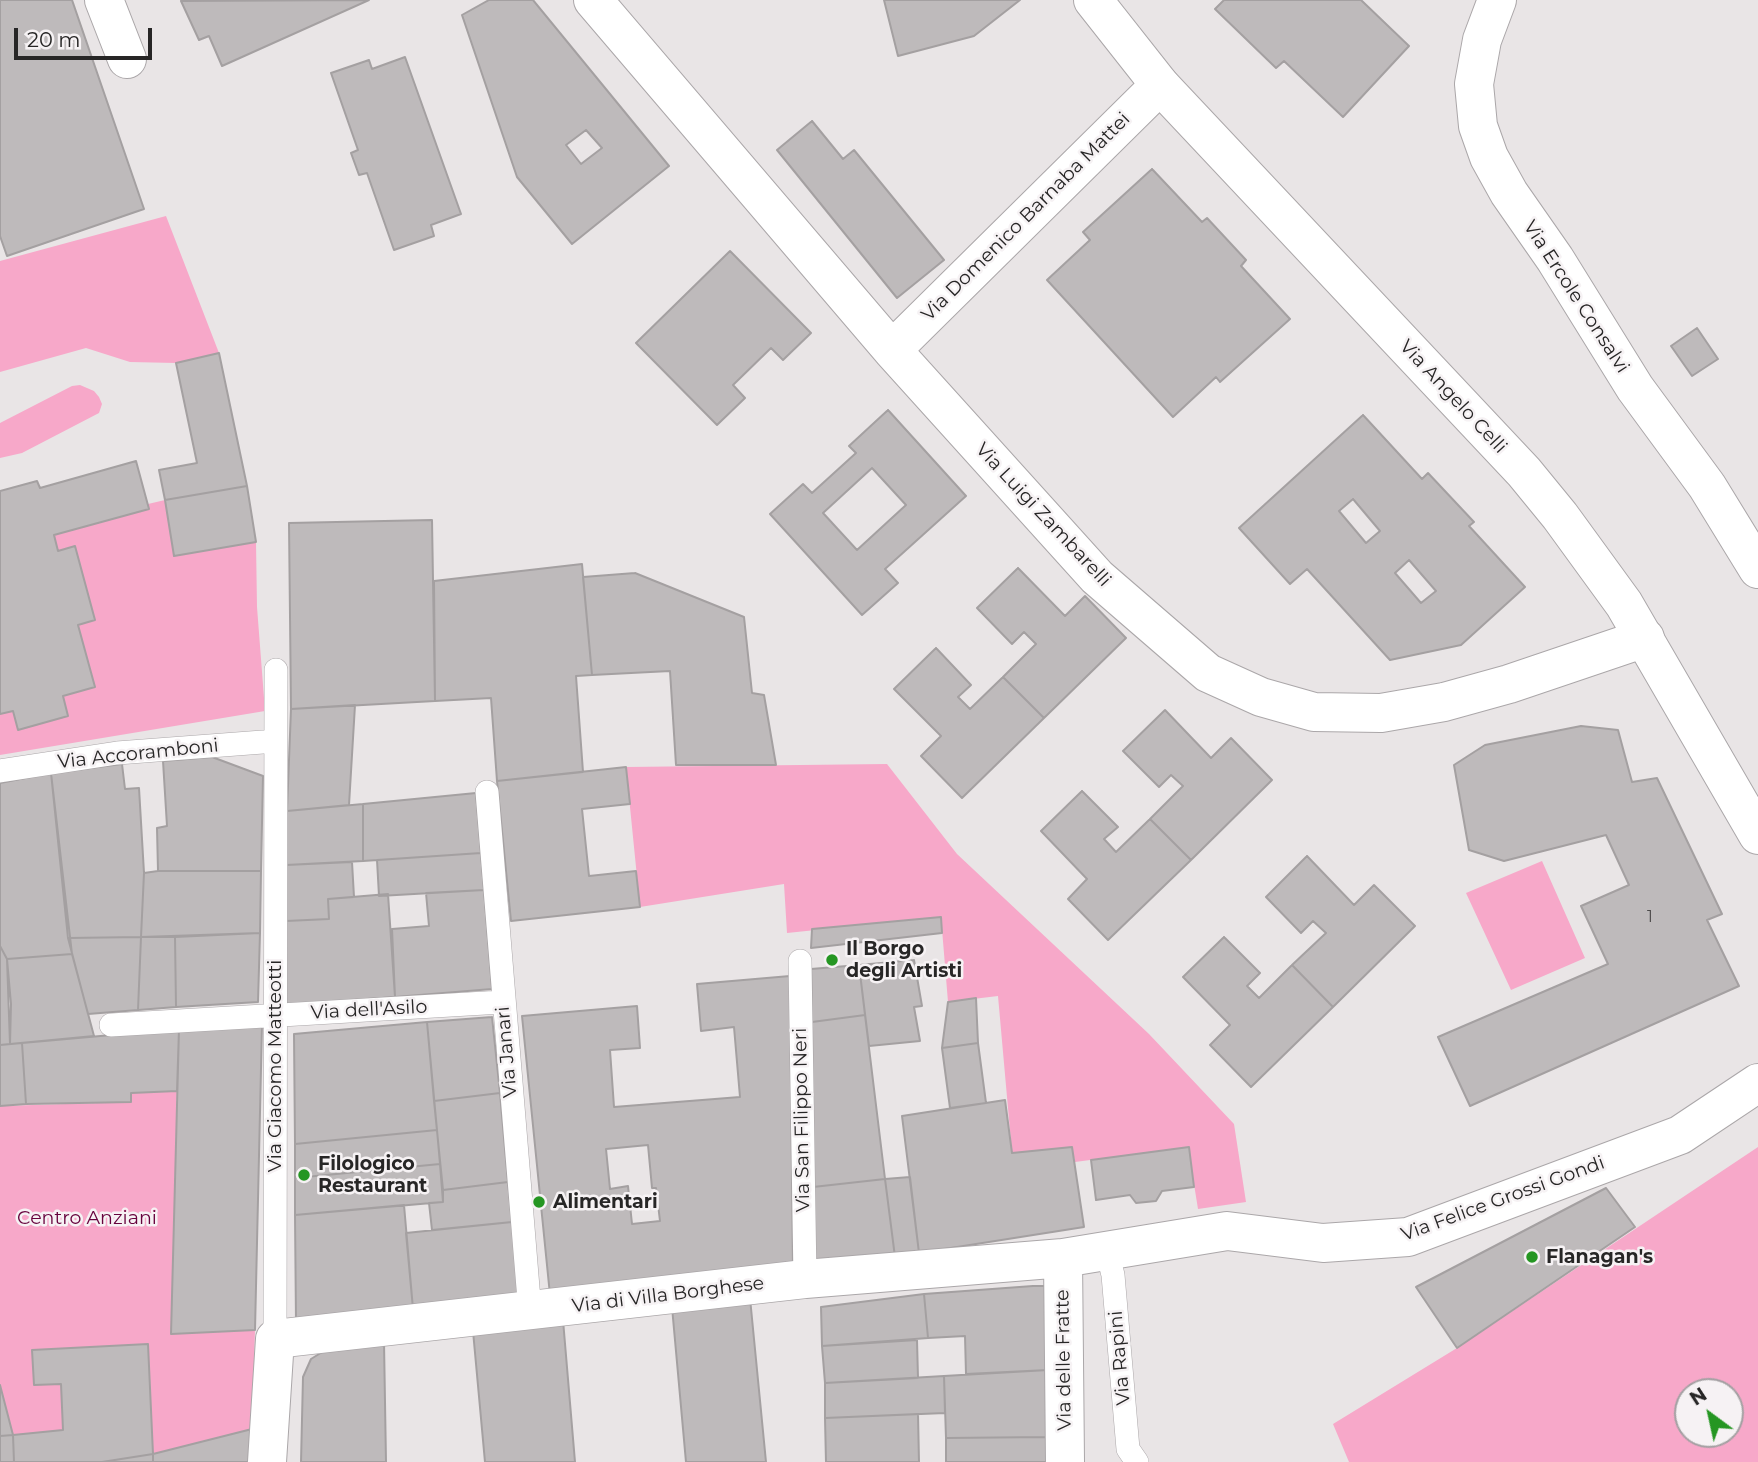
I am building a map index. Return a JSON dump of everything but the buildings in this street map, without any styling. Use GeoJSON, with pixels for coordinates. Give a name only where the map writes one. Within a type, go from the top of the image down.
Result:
{"type":"FeatureCollection","features":[{"type":"Feature","properties":{"kind":"street"},"geometry":{"type":"LineString","coordinates":[[104,0],[127,59]]}},
{"type":"Feature","properties":{"kind":"street","name":"Via Luigi Zambarelli"},"geometry":{"type":"LineString","coordinates":[[593,0],[892,350],[1097,577],[1208,673],[1261,696],[1337,715],[1403,710],[1509,684],[1645,638]]}},
{"type":"Feature","properties":{"kind":"street","name":"Via Angelo Celli"},"geometry":{"type":"LineString","coordinates":[[1093,0],[1160,85],[1543,494],[1602,571],[1645,638],[1758,835]]}},
{"type":"Feature","properties":{"kind":"street","name":"Via Ercole Consalvi"},"geometry":{"type":"LineString","coordinates":[[1497,0],[1482,40],[1474,84],[1478,126],[1489,158],[1509,194],[1555,259],[1635,388],[1707,486],[1758,569]]}},
{"type":"Feature","properties":{"kind":"street","name":"Via Domenico Barnaba Mattei"},"geometry":{"type":"LineString","coordinates":[[892,350],[1160,85]]}},
{"type":"Feature","properties":{"kind":"street","name":"Via Felice Grossi Gondi"},"geometry":{"type":"LineString","coordinates":[[1063,1258],[1227,1231],[1323,1243],[1408,1237],[1680,1135],[1758,1083]]}},
{"type":"Feature","properties":{"kind":"street","name":"Via di Villa Borghese"},"geometry":{"type":"LineString","coordinates":[[275,1339],[804,1279],[1063,1258]]}},
{"type":"Feature","properties":{"kind":"street","name":"Via delle Fratte"},"geometry":{"type":"LineString","coordinates":[[1063,1258],[1065,1462]]}},
{"type":"Feature","properties":{"kind":"street","name":"Via Giacomo Matteotti"},"geometry":{"type":"LineString","coordinates":[[267,1462],[275,1339]]}},
{"type":"Feature","properties":{"kind":"lane","name":"Via Giacomo Matteotti"},"geometry":{"type":"LineString","coordinates":[[275,1339],[276,670]]}},
{"type":"Feature","properties":{"kind":"lane","name":"Via Accoramboni"},"geometry":{"type":"LineString","coordinates":[[0,771],[117,753],[276,741]]}},
{"type":"Feature","properties":{"kind":"lane","name":"Via Janari"},"geometry":{"type":"LineString","coordinates":[[487,792],[502,1002],[530,1312]]}},
{"type":"Feature","properties":{"kind":"lane","name":"Via San Filippo Neri"},"geometry":{"type":"LineString","coordinates":[[800,961],[804,1279]]}},
{"type":"Feature","properties":{"kind":"lane","name":"Via dell'Asilo"},"geometry":{"type":"LineString","coordinates":[[111,1025],[502,1002]]}},
{"type":"Feature","properties":{"kind":"lane","name":"Via Rapini"},"geometry":{"type":"LineString","coordinates":[[1107,1251],[1113,1275],[1128,1449],[1137,1462]]}},
{"type":"Feature","properties":{"kind":"green space"},"geometry":{"type":"Polygon","coordinates":[[[166,216],[219,353],[176,363],[130,362],[86,348],[0,372],[0,261],[166,216]]]}},
{"type":"Feature","properties":{"kind":"green space"},"geometry":{"type":"Polygon","coordinates":[[[80,385],[94,391],[99,397],[102,404],[99,413],[22,453],[0,458],[0,423],[72,386],[80,385]]]}},
{"type":"Feature","properties":{"kind":"green space"},"geometry":{"type":"Polygon","coordinates":[[[165,500],[174,556],[256,542],[257,607],[265,711],[0,755],[0,714],[95,687],[78,625],[94,620],[74,546],[58,551],[54,535],[148,509],[148,504],[165,500]]]}},
{"type":"Feature","properties":{"kind":"green space"},"geometry":{"type":"Polygon","coordinates":[[[887,764],[957,854],[1149,1034],[1234,1124],[1246,1202],[1198,1209],[1188,1147],[1075,1162],[1072,1147],[1012,1153],[998,996],[948,1002],[941,917],[787,933],[784,884],[640,907],[626,767],[887,764]]]}},
{"type":"Feature","properties":{"kind":"green space"},"geometry":{"type":"Polygon","coordinates":[[[1542,861],[1585,958],[1511,990],[1466,893],[1542,861]]]}},
{"type":"Feature","properties":{"kind":"green space","name":"Centro Anziani"},"geometry":{"type":"Polygon","coordinates":[[[177,1091],[171,1333],[255,1330],[252,1429],[153,1454],[148,1345],[32,1350],[34,1385],[61,1384],[63,1430],[13,1435],[0,1385],[0,1106],[131,1102],[131,1093],[177,1091]]]}},
{"type":"Feature","properties":{"kind":"green space"},"geometry":{"type":"Polygon","coordinates":[[[1758,1147],[1758,1462],[1349,1462],[1333,1424],[1457,1348],[1758,1147]]]}},
{"type":"Feature","properties":{"kind":"place","name":"Il Borgo degli Artisti"},"geometry":{"type":"Point","coordinates":[832,960]}},
{"type":"Feature","properties":{"kind":"place","name":"Filologico Restaurant"},"geometry":{"type":"Point","coordinates":[304,1175]}},
{"type":"Feature","properties":{"kind":"place","name":"Alimentari"},"geometry":{"type":"Point","coordinates":[539,1202]}},
{"type":"Feature","properties":{"kind":"place","name":"Flanagan's"},"geometry":{"type":"Point","coordinates":[1532,1257]}}]}
